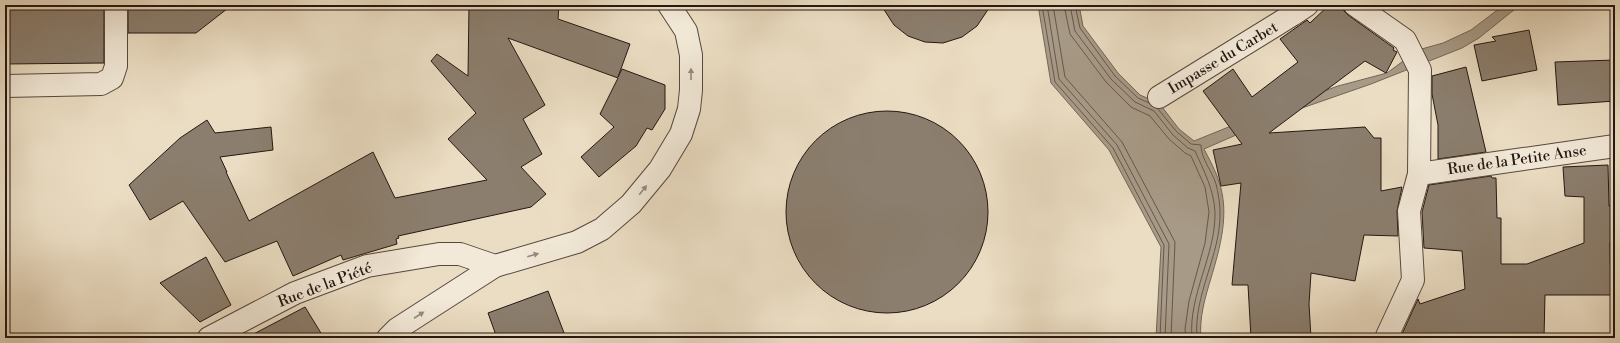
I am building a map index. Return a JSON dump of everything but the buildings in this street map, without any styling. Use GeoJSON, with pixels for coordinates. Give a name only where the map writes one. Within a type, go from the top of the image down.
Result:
{"type":"FeatureCollection","features":[{"type":"Feature","properties":{"kind":"street"},"geometry":{"type":"LineString","coordinates":[[5,86],[101,84],[112,78],[116,66],[116,5]]}},
{"type":"Feature","properties":{"kind":"street"},"geometry":{"type":"LineString","coordinates":[[388,338],[397,329],[495,266],[577,242],[602,229],[631,204],[660,169],[681,134],[689,109],[691,90],[691,55],[686,31],[669,5]]}},
{"type":"Feature","properties":{"kind":"street","name":"Impasse du Carbet"},"geometry":{"type":"LineString","coordinates":[[1159,97],[1307,5]]}},
{"type":"Feature","properties":{"kind":"street"},"geometry":{"type":"LineString","coordinates":[[1355,5],[1405,40],[1420,70],[1419,174],[1410,211],[1413,280],[1389,337]]}},
{"type":"Feature","properties":{"kind":"street","name":"Rue de la Petite Anse"},"geometry":{"type":"LineString","coordinates":[[1419,174],[1615,146]]}},
{"type":"Feature","properties":{"kind":"street","name":"Rue de la Piété"},"geometry":{"type":"LineString","coordinates":[[209,338],[295,293],[367,266],[439,254],[460,254],[495,266]]}},
{"type":"Feature","properties":{"kind":"water"},"geometry":{"type":"Polygon","coordinates":[[[1038,5],[1079,5],[1083,26],[1118,73],[1140,95],[1159,103],[1179,129],[1194,141],[1263,113],[1338,86],[1387,73],[1418,50],[1443,43],[1471,30],[1504,5],[1520,5],[1479,38],[1462,48],[1371,84],[1282,115],[1204,149],[1219,182],[1224,206],[1224,218],[1218,255],[1203,308],[1201,338],[1156,338],[1161,247],[1109,150],[1051,83],[1038,5]]]}}]}
